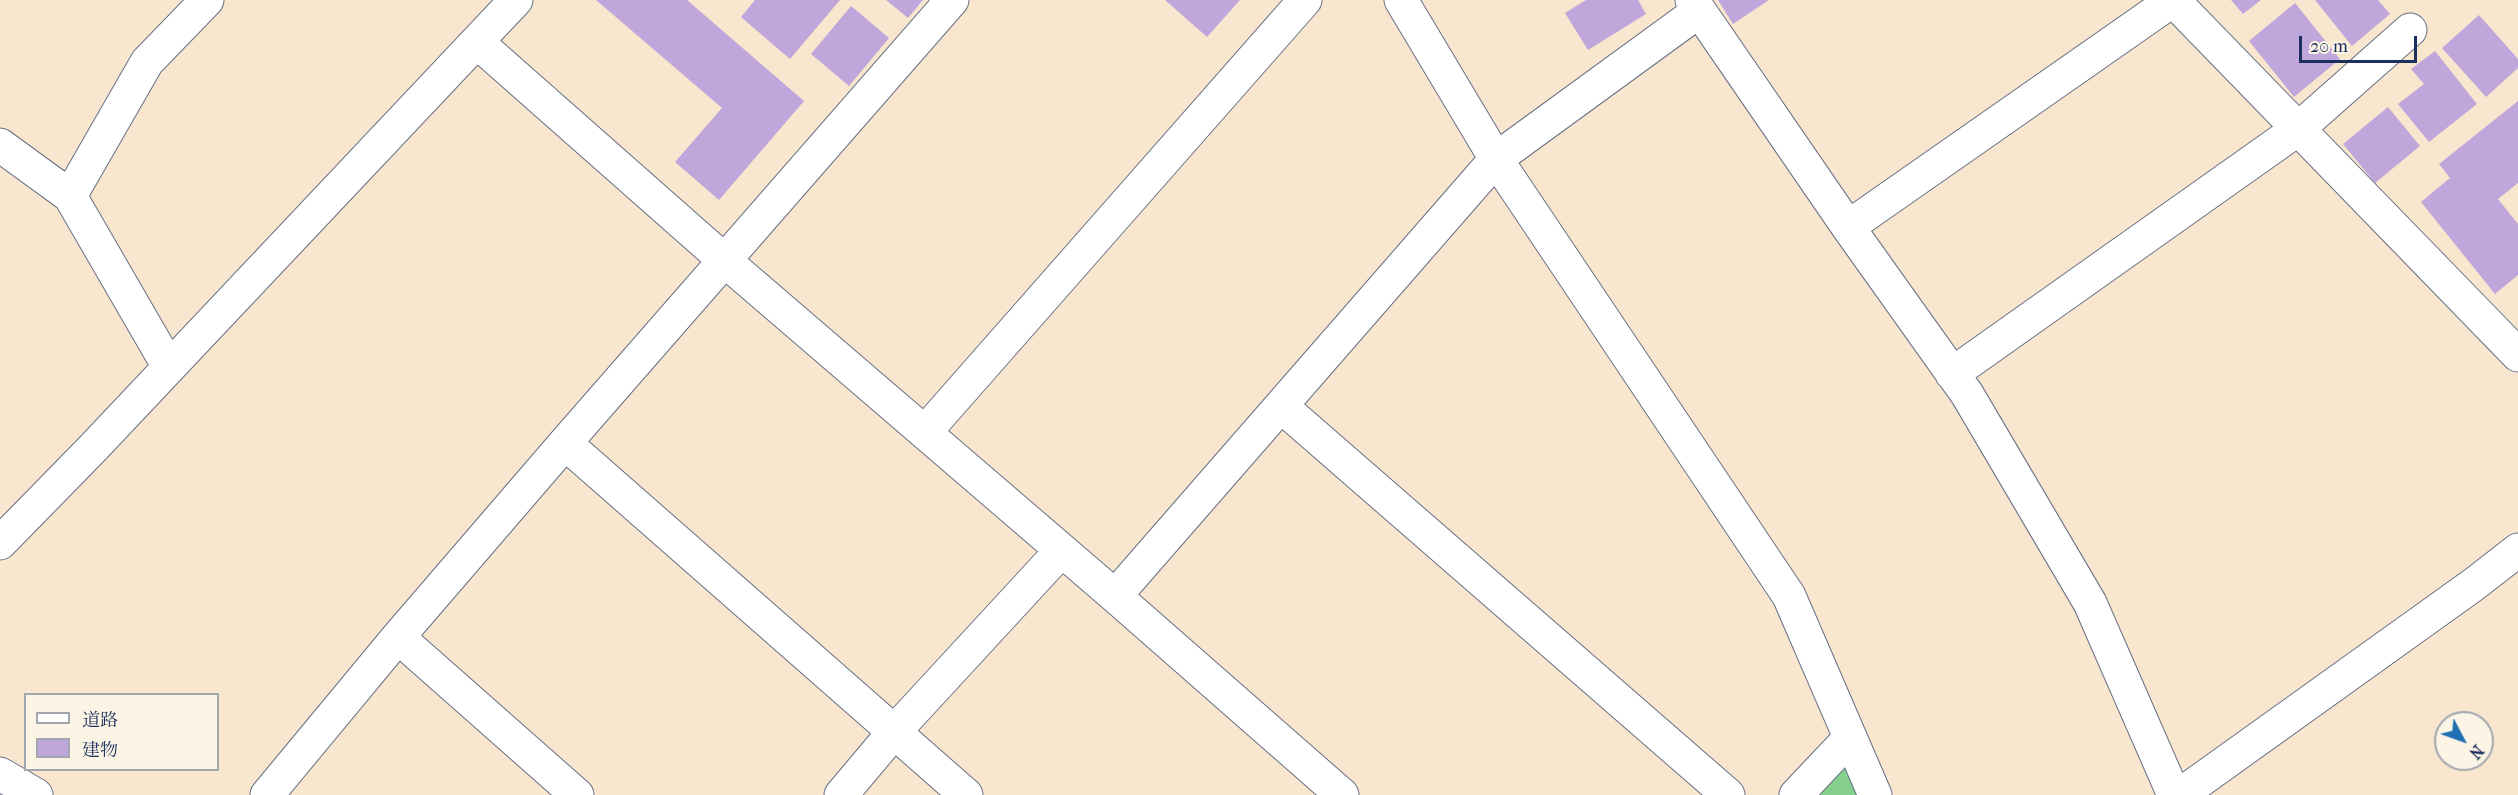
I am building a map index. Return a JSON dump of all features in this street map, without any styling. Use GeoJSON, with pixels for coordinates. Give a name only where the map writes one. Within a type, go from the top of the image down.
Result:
{"type":"FeatureCollection","features":[{"type":"Feature","properties":{"kind":"street"},"geometry":{"type":"LineString","coordinates":[[70,196],[147,62],[207,0]]}},
{"type":"Feature","properties":{"kind":"street"},"geometry":{"type":"LineString","coordinates":[[0,543],[170,367],[516,0]]}},
{"type":"Feature","properties":{"kind":"street"},"geometry":{"type":"LineString","coordinates":[[267,795],[398,637],[565,443],[952,0]]}},
{"type":"Feature","properties":{"kind":"street"},"geometry":{"type":"LineString","coordinates":[[925,432],[1305,0]]}},
{"type":"Feature","properties":{"kind":"street"},"geometry":{"type":"LineString","coordinates":[[1401,0],[1496,159],[1789,596],[1875,795]]}},
{"type":"Feature","properties":{"kind":"street"},"geometry":{"type":"LineString","coordinates":[[1848,227],[2173,0],[2518,355]]}},
{"type":"Feature","properties":{"kind":"street"},"geometry":{"type":"LineString","coordinates":[[1115,596],[1496,159],[1696,6],[1848,227],[1967,394],[2090,603],[2175,795]]}},
{"type":"Feature","properties":{"kind":"street"},"geometry":{"type":"LineString","coordinates":[[1952,374],[2298,129],[2410,30]]}},
{"type":"Feature","properties":{"kind":"street"},"geometry":{"type":"LineString","coordinates":[[477,42],[724,260],[1115,596],[1342,795]]}},
{"type":"Feature","properties":{"kind":"street"},"geometry":{"type":"LineString","coordinates":[[0,146],[70,196],[170,367]]}},
{"type":"Feature","properties":{"kind":"street"},"geometry":{"type":"LineString","coordinates":[[1281,406],[1728,795]]}},
{"type":"Feature","properties":{"kind":"street"},"geometry":{"type":"LineString","coordinates":[[565,443],[966,795]]}},
{"type":"Feature","properties":{"kind":"street"},"geometry":{"type":"LineString","coordinates":[[2180,795],[2473,585],[2518,550]]}},
{"type":"Feature","properties":{"kind":"street"},"geometry":{"type":"LineString","coordinates":[[841,795],[894,732],[1061,551]]}},
{"type":"Feature","properties":{"kind":"street"},"geometry":{"type":"LineString","coordinates":[[398,637],[577,795]]}},
{"type":"Feature","properties":{"kind":"street"},"geometry":{"type":"LineString","coordinates":[[1797,795],[1849,739]]}},
{"type":"Feature","properties":{"kind":"street"},"geometry":{"type":"LineString","coordinates":[[0,774],[36,795]]}},
{"type":"Feature","properties":{"kind":"green space"},"geometry":{"type":"Polygon","coordinates":[[[1849,739],[1875,795],[1797,795],[1849,739]]]}},
{"type":"Feature","properties":{"kind":"building"},"geometry":{"type":"Polygon","coordinates":[[[596,0],[687,0],[804,101],[719,200],[675,162],[722,108],[596,0]]]}},
{"type":"Feature","properties":{"kind":"building"},"geometry":{"type":"Polygon","coordinates":[[[755,0],[840,0],[790,59],[741,17],[755,0]]]}},
{"type":"Feature","properties":{"kind":"building"},"geometry":{"type":"Polygon","coordinates":[[[886,0],[923,0],[908,18],[886,0]]]}},
{"type":"Feature","properties":{"kind":"building"},"geometry":{"type":"Polygon","coordinates":[[[1165,0],[1240,0],[1207,37],[1165,0]]]}},
{"type":"Feature","properties":{"kind":"building"},"geometry":{"type":"Polygon","coordinates":[[[1586,0],[1638,0],[1646,14],[1588,50],[1565,13],[1586,0]]]}},
{"type":"Feature","properties":{"kind":"building"},"geometry":{"type":"Polygon","coordinates":[[[1718,0],[1769,0],[1733,24],[1718,0]]]}},
{"type":"Feature","properties":{"kind":"building"},"geometry":{"type":"Polygon","coordinates":[[[2231,0],[2261,0],[2243,14],[2231,0]]]}},
{"type":"Feature","properties":{"kind":"building"},"geometry":{"type":"Polygon","coordinates":[[[2315,0],[2378,0],[2390,14],[2352,46],[2315,0]]]}},
{"type":"Feature","properties":{"kind":"building"},"geometry":{"type":"Polygon","coordinates":[[[2295,3],[2340,59],[2294,97],[2249,41],[2295,3]]]}},
{"type":"Feature","properties":{"kind":"building"},"geometry":{"type":"Polygon","coordinates":[[[851,6],[889,38],[849,86],[811,54],[851,6]]]}},
{"type":"Feature","properties":{"kind":"building"},"geometry":{"type":"Polygon","coordinates":[[[2479,15],[2518,59],[2518,68],[2486,97],[2442,48],[2479,15]]]}},
{"type":"Feature","properties":{"kind":"building"},"geometry":{"type":"Polygon","coordinates":[[[2435,51],[2477,104],[2429,142],[2398,104],[2424,84],[2411,69],[2435,51]]]}},
{"type":"Feature","properties":{"kind":"building"},"geometry":{"type":"Polygon","coordinates":[[[2518,101],[2518,183],[2498,199],[2518,224],[2518,275],[2495,294],[2421,202],[2450,178],[2439,164],[2518,101]]]}},
{"type":"Feature","properties":{"kind":"building"},"geometry":{"type":"Polygon","coordinates":[[[2388,107],[2420,146],[2375,183],[2343,144],[2388,107]]]}}]}
